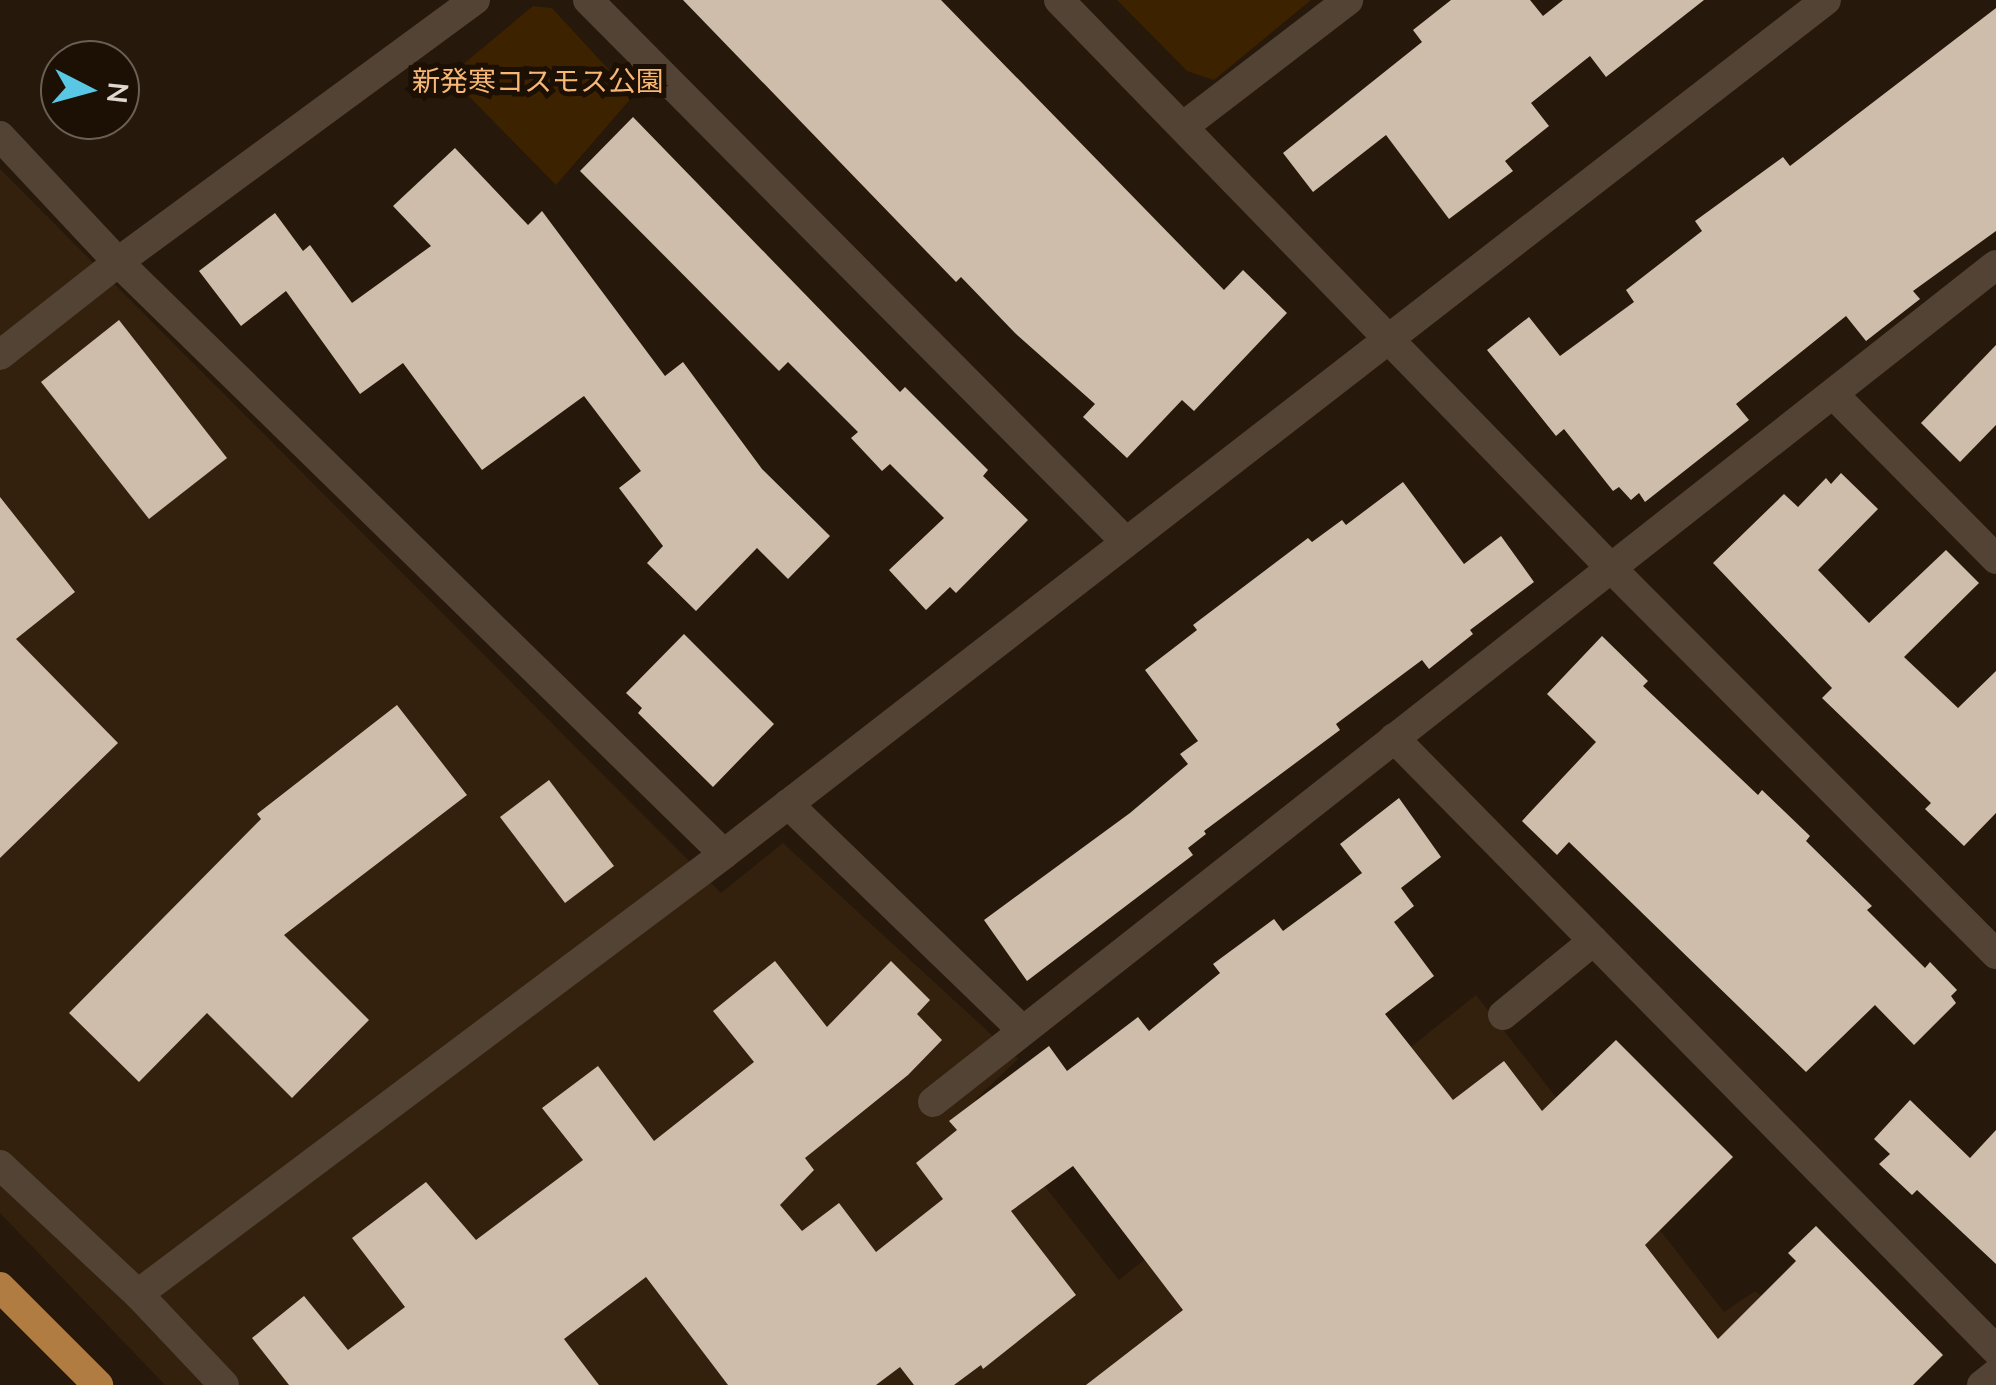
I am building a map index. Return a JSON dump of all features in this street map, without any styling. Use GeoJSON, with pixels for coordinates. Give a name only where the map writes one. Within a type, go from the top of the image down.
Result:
{"type":"FeatureCollection","features":[{"type":"Feature","properties":{"kind":"main road"},"geometry":{"type":"LineString","coordinates":[[0,1287],[98,1385]]}},
{"type":"Feature","properties":{"kind":"street"},"geometry":{"type":"LineString","coordinates":[[0,355],[118,262],[476,0]]}},
{"type":"Feature","properties":{"kind":"street"},"geometry":{"type":"LineString","coordinates":[[588,0],[1125,541]]}},
{"type":"Feature","properties":{"kind":"street"},"geometry":{"type":"LineString","coordinates":[[1059,0],[1388,340],[1996,954]]}},
{"type":"Feature","properties":{"kind":"street"},"geometry":{"type":"LineString","coordinates":[[1184,126],[1348,0]]}},
{"type":"Feature","properties":{"kind":"street"},"geometry":{"type":"LineString","coordinates":[[138,1294],[724,854],[1816,3]]}},
{"type":"Feature","properties":{"kind":"street"},"geometry":{"type":"LineString","coordinates":[[0,136],[118,262],[724,854]]}},
{"type":"Feature","properties":{"kind":"street"},"geometry":{"type":"LineString","coordinates":[[932,1102],[1996,265]]}},
{"type":"Feature","properties":{"kind":"street"},"geometry":{"type":"LineString","coordinates":[[1833,394],[1996,559]]}},
{"type":"Feature","properties":{"kind":"street"},"geometry":{"type":"LineString","coordinates":[[1394,738],[1996,1350]]}},
{"type":"Feature","properties":{"kind":"street"},"geometry":{"type":"LineString","coordinates":[[788,804],[1022,1030]]}},
{"type":"Feature","properties":{"kind":"street"},"geometry":{"type":"LineString","coordinates":[[1503,1015],[1592,942]]}},
{"type":"Feature","properties":{"kind":"street"},"geometry":{"type":"LineString","coordinates":[[0,1164],[138,1294],[224,1385]]}},
{"type":"Feature","properties":{"kind":"street"},"geometry":{"type":"LineString","coordinates":[[1982,1385],[1996,1374]]}},
{"type":"Feature","properties":{"kind":"shaded area"},"geometry":{"type":"Polygon","coordinates":[[[0,169],[721,893],[783,843],[1018,1059],[976,1099],[1119,1280],[1476,995],[1724,1312],[1755,1291],[1790,1317],[1847,1385],[165,1385],[0,1213],[0,169]]]}},
{"type":"Feature","properties":{"kind":"green space"},"geometry":{"type":"Polygon","coordinates":[[[1117,0],[1311,0],[1214,80],[1187,71],[1117,0]]]}},
{"type":"Feature","properties":{"kind":"green space","name":"新発寒コスモス公園"},"geometry":{"type":"Polygon","coordinates":[[[533,6],[552,8],[633,96],[556,185],[449,76],[533,6]]]}},
{"type":"Feature","properties":{"kind":"building"},"geometry":{"type":"Polygon","coordinates":[[[683,0],[941,0],[1224,290],[1243,270],[1287,313],[1194,411],[1182,400],[1127,458],[1083,417],[1095,404],[1015,333],[961,277],[956,282],[683,0]]]}},
{"type":"Feature","properties":{"kind":"building"},"geometry":{"type":"Polygon","coordinates":[[[1451,0],[1530,0],[1543,16],[1563,0],[1704,0],[1606,77],[1590,56],[1531,103],[1549,126],[1505,161],[1513,171],[1449,219],[1386,135],[1313,192],[1283,153],[1422,42],[1413,30],[1451,0]]]}},
{"type":"Feature","properties":{"kind":"building"},"geometry":{"type":"Polygon","coordinates":[[[1996,8],[1996,231],[1913,291],[1920,299],[1866,341],[1846,316],[1736,404],[1749,420],[1645,502],[1639,493],[1631,500],[1619,487],[1613,491],[1564,429],[1556,436],[1487,350],[1529,317],[1560,356],[1634,302],[1626,290],[1702,231],[1695,221],[1783,157],[1790,166],[1996,8]]]}},
{"type":"Feature","properties":{"kind":"building"},"geometry":{"type":"Polygon","coordinates":[[[633,117],[900,392],[905,387],[988,470],[983,476],[1028,520],[956,593],[950,587],[926,610],[889,570],[944,518],[890,464],[882,471],[851,438],[858,432],[788,362],[779,371],[580,171],[633,117]]]}},
{"type":"Feature","properties":{"kind":"building"},"geometry":{"type":"Polygon","coordinates":[[[455,148],[528,225],[542,211],[665,376],[683,362],[762,469],[830,536],[788,579],[757,548],[696,611],[647,563],[663,546],[619,488],[641,471],[584,396],[482,470],[403,363],[360,394],[286,291],[241,326],[199,271],[275,213],[303,251],[310,245],[352,303],[431,246],[393,206],[455,148]]]}},
{"type":"Feature","properties":{"kind":"building"},"geometry":{"type":"Polygon","coordinates":[[[119,320],[227,458],[149,519],[41,382],[119,320]]]}},
{"type":"Feature","properties":{"kind":"building"},"geometry":{"type":"Polygon","coordinates":[[[1996,345],[1996,425],[1960,462],[1921,423],[1996,345]]]}},
{"type":"Feature","properties":{"kind":"building"},"geometry":{"type":"Polygon","coordinates":[[[1841,473],[1878,509],[1818,570],[1869,623],[1946,550],[1979,583],[1904,657],[1958,708],[1996,671],[1996,813],[1964,846],[1925,809],[1931,803],[1822,698],[1832,688],[1713,563],[1784,494],[1798,507],[1826,478],[1831,484],[1841,473]]]}},
{"type":"Feature","properties":{"kind":"building"},"geometry":{"type":"Polygon","coordinates":[[[1403,482],[1464,564],[1501,536],[1534,582],[1470,630],[1473,634],[1429,669],[1422,660],[1336,724],[1340,730],[1204,831],[1206,834],[1188,848],[1193,855],[1027,981],[984,920],[1130,813],[1188,764],[1180,754],[1198,741],[1145,670],[1197,630],[1193,625],[1308,538],[1312,542],[1342,520],[1346,525],[1403,482]]]}},
{"type":"Feature","properties":{"kind":"building"},"geometry":{"type":"Polygon","coordinates":[[[0,497],[75,592],[16,639],[118,743],[0,858],[0,497]]]}},
{"type":"Feature","properties":{"kind":"building"},"geometry":{"type":"Polygon","coordinates":[[[684,634],[774,724],[713,787],[638,713],[642,708],[626,693],[684,634]]]}},
{"type":"Feature","properties":{"kind":"building"},"geometry":{"type":"Polygon","coordinates":[[[1602,636],[1648,681],[1643,686],[1758,795],[1762,790],[1810,836],[1806,841],[1872,906],[1867,910],[1925,968],[1930,962],[1957,990],[1951,996],[1956,1003],[1914,1045],[1875,1005],[1806,1072],[1569,842],[1557,855],[1522,821],[1596,742],[1547,694],[1602,636]]]}},
{"type":"Feature","properties":{"kind":"building"},"geometry":{"type":"Polygon","coordinates":[[[397,705],[467,795],[284,935],[369,1020],[292,1098],[207,1013],[139,1082],[69,1013],[261,819],[257,814],[397,705]]]}},
{"type":"Feature","properties":{"kind":"building"},"geometry":{"type":"Polygon","coordinates":[[[549,780],[614,866],[565,903],[500,817],[549,780]]]}},
{"type":"Feature","properties":{"kind":"building"},"geometry":{"type":"Polygon","coordinates":[[[1399,798],[1441,857],[1401,888],[1414,906],[1394,922],[1434,976],[1385,1014],[1453,1100],[1504,1061],[1542,1111],[1616,1040],[1733,1157],[1645,1245],[1718,1339],[1796,1261],[1788,1253],[1816,1226],[1943,1355],[1913,1385],[1086,1385],[1183,1310],[1073,1166],[1011,1211],[1076,1295],[983,1369],[981,1365],[954,1385],[914,1385],[900,1367],[876,1385],[728,1385],[646,1277],[564,1339],[599,1385],[289,1385],[252,1338],[304,1296],[348,1350],[405,1307],[352,1238],[426,1182],[476,1240],[583,1160],[542,1108],[598,1066],[654,1141],[754,1062],[713,1011],[775,961],[827,1027],[891,961],[930,1000],[917,1014],[942,1040],[908,1075],[805,1158],[814,1170],[780,1205],[802,1231],[839,1203],[876,1252],[943,1199],[916,1163],[957,1130],[949,1121],[1049,1046],[1067,1071],[1138,1017],[1149,1031],[1220,973],[1213,964],[1274,919],[1283,931],[1362,873],[1340,844],[1399,798]]]}},
{"type":"Feature","properties":{"kind":"building"},"geometry":{"type":"Polygon","coordinates":[[[1910,1100],[1970,1158],[1996,1130],[1996,1264],[1917,1190],[1912,1195],[1879,1164],[1890,1154],[1874,1139],[1910,1100]]]}}]}
